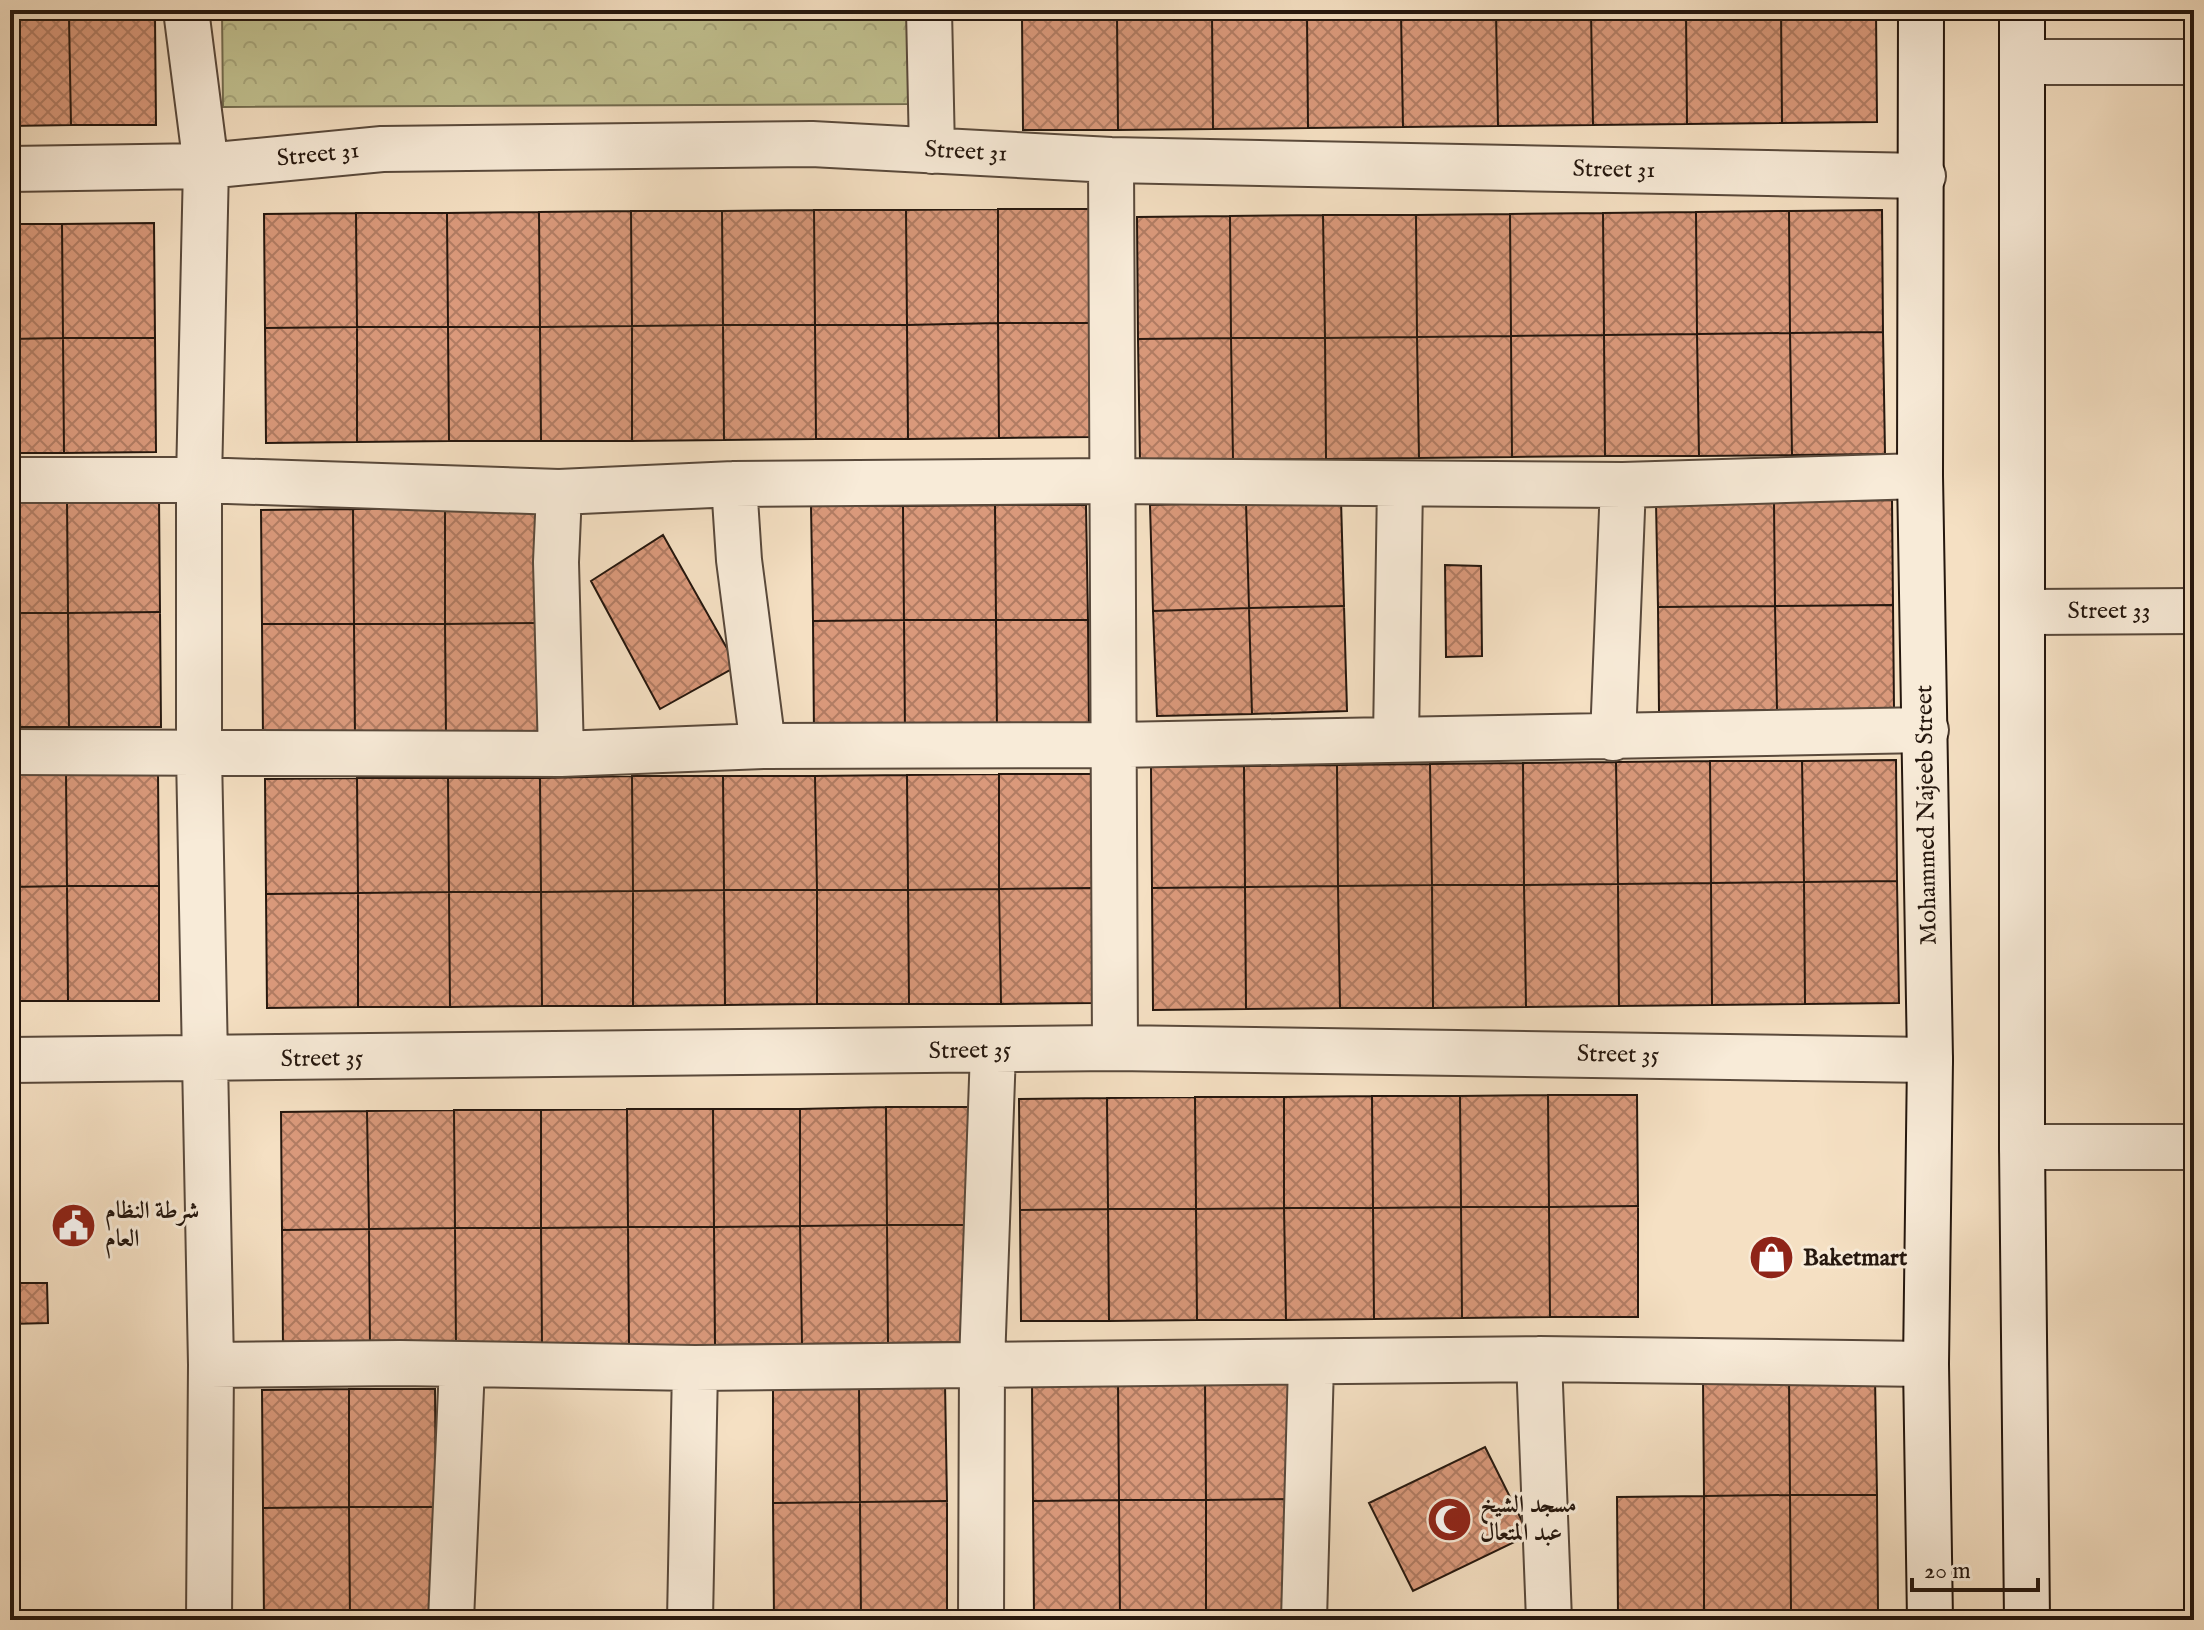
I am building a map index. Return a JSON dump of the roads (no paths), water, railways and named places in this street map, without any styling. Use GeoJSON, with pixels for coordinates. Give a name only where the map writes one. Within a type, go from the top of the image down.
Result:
{"type":"FeatureCollection","features":[{"type":"Feature","properties":{"kind":"street"},"geometry":{"type":"LineString","coordinates":[[186,10],[206,166],[199,480],[199,755],[211,1365],[209,1620]]}},
{"type":"Feature","properties":{"kind":"street"},"geometry":{"type":"LineString","coordinates":[[929,10],[932,151]]}},
{"type":"Feature","properties":{"kind":"street","name":"Mohammed Najeeb Street"},"geometry":{"type":"LineString","coordinates":[[1921,10],[1920,476],[1930,1060],[1926,1364],[1930,1620]]}},
{"type":"Feature","properties":{"kind":"street"},"geometry":{"type":"LineString","coordinates":[[2022,10],[2022,1147],[2027,1620]]}},
{"type":"Feature","properties":{"kind":"street"},"geometry":{"type":"LineString","coordinates":[[2022,62],[2194,62]]}},
{"type":"Feature","properties":{"kind":"street","name":"Street 31"},"geometry":{"type":"LineString","coordinates":[[10,169],[206,166],[382,149],[812,144],[1111,160],[1923,176]]}},
{"type":"Feature","properties":{"kind":"street"},"geometry":{"type":"LineString","coordinates":[[1111,160],[1110,481],[1116,745],[1115,1048]]}},
{"type":"Feature","properties":{"kind":"street"},"geometry":{"type":"LineString","coordinates":[[10,480],[199,480],[559,492],[734,484],[1110,481],[1623,485],[1920,476]]}},
{"type":"Feature","properties":{"kind":"street"},"geometry":{"type":"LineString","coordinates":[[734,484],[739,560],[763,746]]}},
{"type":"Feature","properties":{"kind":"street"},"geometry":{"type":"LineString","coordinates":[[1396,739],[1400,484]]}},
{"type":"Feature","properties":{"kind":"street"},"geometry":{"type":"LineString","coordinates":[[1613,738],[1623,485]]}},
{"type":"Feature","properties":{"kind":"street"},"geometry":{"type":"LineString","coordinates":[[559,492],[556,562],[561,754]]}},
{"type":"Feature","properties":{"kind":"street","name":"Street 33"},"geometry":{"type":"LineString","coordinates":[[2023,612],[2194,611]]}},
{"type":"Feature","properties":{"kind":"street"},"geometry":{"type":"LineString","coordinates":[[10,752],[561,754],[763,746],[1116,745],[1926,730]]}},
{"type":"Feature","properties":{"kind":"street","name":"Street 35"},"geometry":{"type":"LineString","coordinates":[[10,1060],[1115,1048],[1930,1060]]}},
{"type":"Feature","properties":{"kind":"street"},"geometry":{"type":"LineString","coordinates":[[981,1620],[982,1363],[993,1051]]}},
{"type":"Feature","properties":{"kind":"street"},"geometry":{"type":"LineString","coordinates":[[2022,1147],[2194,1147]]}},
{"type":"Feature","properties":{"kind":"street"},"geometry":{"type":"LineString","coordinates":[[211,1365],[695,1368],[982,1363],[1311,1364],[1539,1359],[1926,1364]]}},
{"type":"Feature","properties":{"kind":"street"},"geometry":{"type":"LineString","coordinates":[[1539,1359],[1549,1620]]}},
{"type":"Feature","properties":{"kind":"street"},"geometry":{"type":"LineString","coordinates":[[1304,1620],[1311,1364]]}},
{"type":"Feature","properties":{"kind":"street"},"geometry":{"type":"LineString","coordinates":[[451,1620],[462,1366]]}},
{"type":"Feature","properties":{"kind":"street"},"geometry":{"type":"LineString","coordinates":[[690,1620],[695,1368]]}},
{"type":"Feature","properties":{"kind":"place","name":"شرطة النظام العام"},"geometry":{"type":"Point","coordinates":[74,1225]}},
{"type":"Feature","properties":{"kind":"place","name":"Baketmart"},"geometry":{"type":"Point","coordinates":[1772,1258]}},
{"type":"Feature","properties":{"kind":"place","name":"مسجد الشيخ عبد المتعال"},"geometry":{"type":"Point","coordinates":[1449,1519]}}]}
